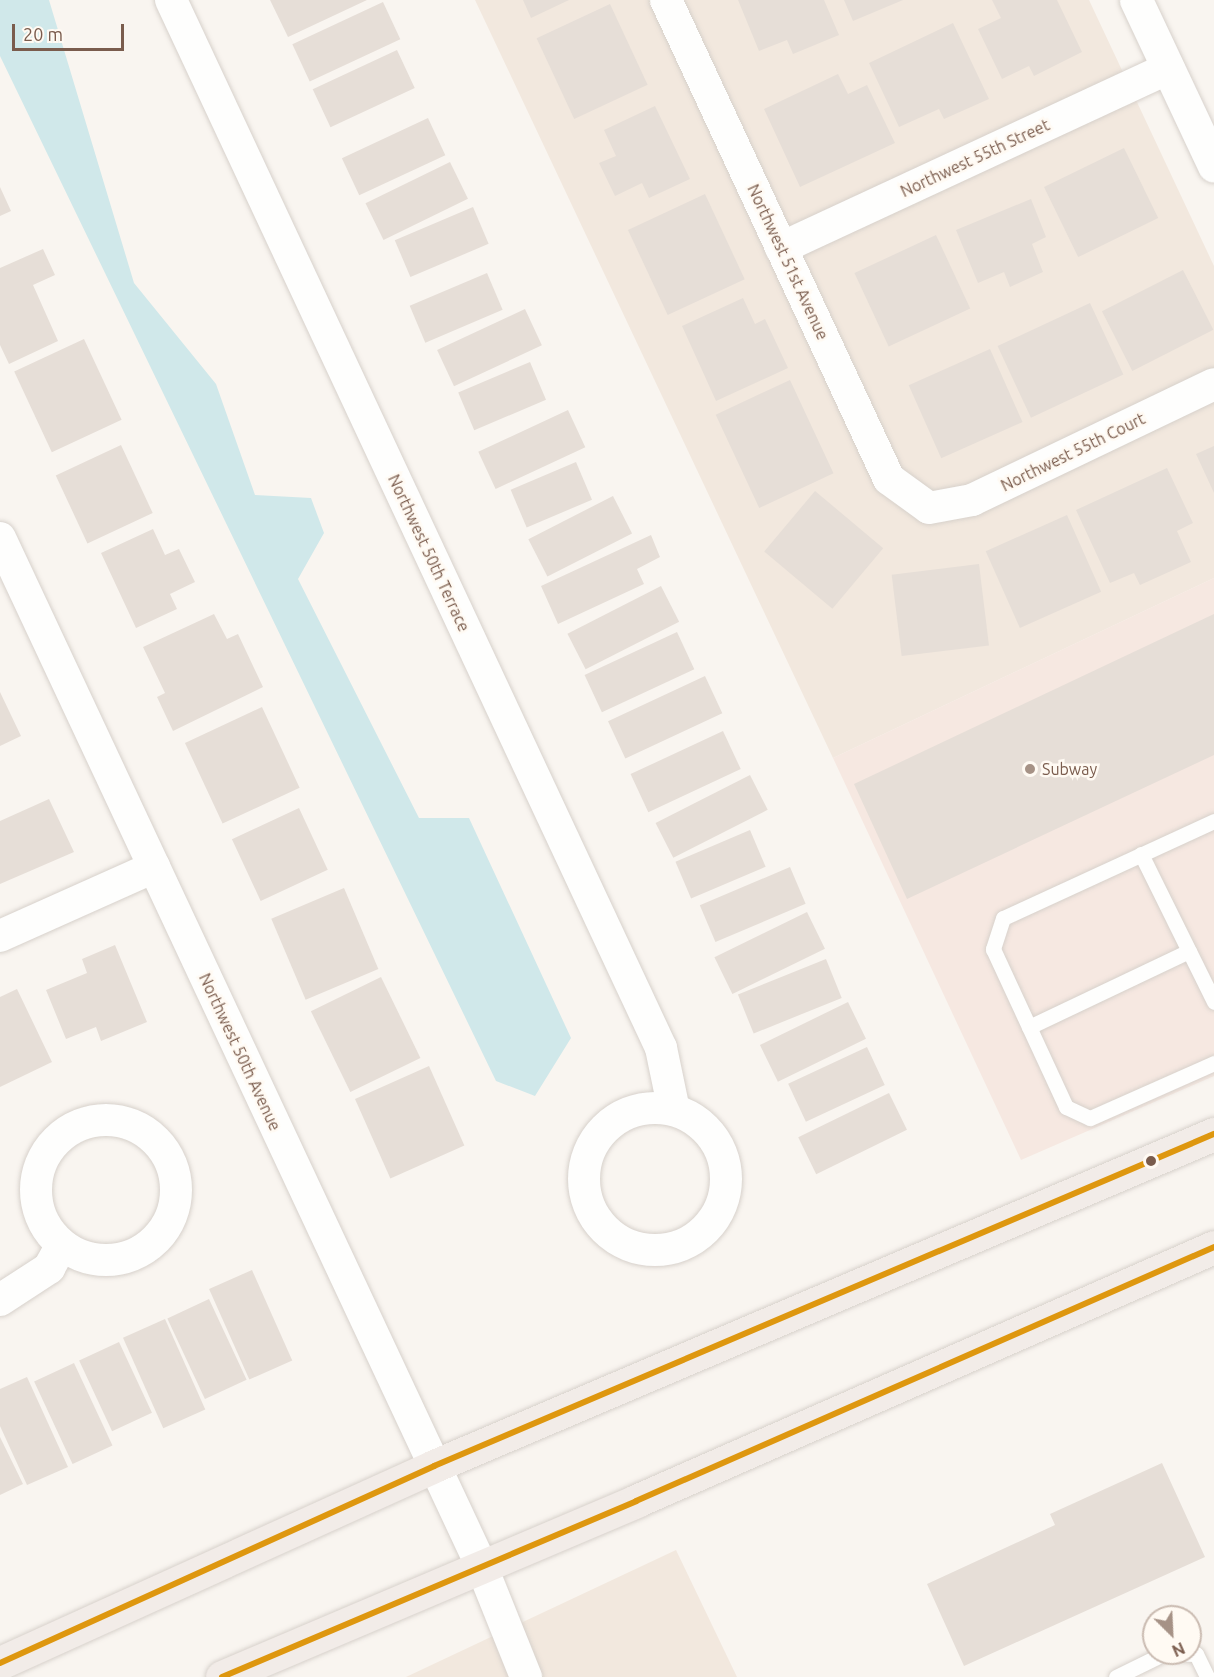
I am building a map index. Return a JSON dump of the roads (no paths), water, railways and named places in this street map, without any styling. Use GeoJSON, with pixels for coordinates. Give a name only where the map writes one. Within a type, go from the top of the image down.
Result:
{"type":"FeatureCollection","features":[{"type":"Feature","properties":{"kind":"highway"},"geometry":{"type":"LineString","coordinates":[[0,1663],[434,1466],[1214,1134]]}},
{"type":"Feature","properties":{"kind":"highway"},"geometry":{"type":"LineString","coordinates":[[222,1677],[636,1501],[1214,1247]]}},
{"type":"Feature","properties":{"kind":"main road"},"geometry":{"type":"LineString","coordinates":[[1136,0],[1214,166]]}},
{"type":"Feature","properties":{"kind":"street","name":"Northwest 50th Terrace"},"geometry":{"type":"LineString","coordinates":[[171,0],[661,1048],[674,1110]]}},
{"type":"Feature","properties":{"kind":"street","name":"Northwest 51st Avenue"},"geometry":{"type":"LineString","coordinates":[[666,0],[889,480],[929,508]]}},
{"type":"Feature","properties":{"kind":"street","name":"Northwest 55th Street"},"geometry":{"type":"LineString","coordinates":[[781,248],[1168,68]]}},
{"type":"Feature","properties":{"kind":"street","name":"Northwest 55th Court"},"geometry":{"type":"LineString","coordinates":[[929,508],[972,500],[1214,384]]}},
{"type":"Feature","properties":{"kind":"street","name":"Northwest 50th Avenue"},"geometry":{"type":"LineString","coordinates":[[0,538],[12,595],[154,867],[481,1565],[526,1677]]}},
{"type":"Feature","properties":{"kind":"street"},"geometry":{"type":"LineString","coordinates":[[0,936],[154,867]]}},
{"type":"Feature","properties":{"kind":"street"},"geometry":{"type":"LineString","coordinates":[[649,1108],[674,1110],[694,1119],[711,1134],[722,1154],[727,1176],[725,1198],[715,1218],[700,1236],[680,1246],[658,1251],[636,1248],[613,1238],[596,1220],[585,1197],[584,1173],[588,1157],[604,1129],[625,1114],[649,1108]]}},
{"type":"Feature","properties":{"kind":"street"},"geometry":{"type":"LineString","coordinates":[[111,1119],[132,1124],[151,1135],[166,1152],[175,1172],[177,1194],[172,1215],[161,1234],[145,1249],[125,1258],[102,1261],[81,1256],[62,1245],[47,1229],[36,1198],[40,1165],[51,1146],[68,1130],[88,1122],[111,1119]]}},
{"type":"Feature","properties":{"kind":"street"},"geometry":{"type":"LineString","coordinates":[[0,1300],[49,1268],[62,1245]]}},
{"type":"Feature","properties":{"kind":"lane"},"geometry":{"type":"LineString","coordinates":[[1214,821],[1003,918],[993,949],[1066,1107],[1090,1118],[1214,1064]]}},
{"type":"Feature","properties":{"kind":"lane"},"geometry":{"type":"LineString","coordinates":[[1141,855],[1214,1002]]}},
{"type":"Feature","properties":{"kind":"lane"},"geometry":{"type":"LineString","coordinates":[[1029,1027],[1189,951]]}},
{"type":"Feature","properties":{"kind":"lane"},"geometry":{"type":"LineString","coordinates":[[1116,1677],[1166,1653],[1196,1654],[1207,1677]]}},
{"type":"Feature","properties":{"kind":"water"},"geometry":{"type":"Polygon","coordinates":[[[0,0],[49,0],[134,283],[216,384],[255,495],[311,498],[324,533],[298,579],[419,818],[469,818],[571,1038],[535,1096],[496,1081],[0,56],[0,0]]]}},
{"type":"Feature","properties":{"kind":"place","name":"Subway"},"geometry":{"type":"Point","coordinates":[1030,769]}}]}
